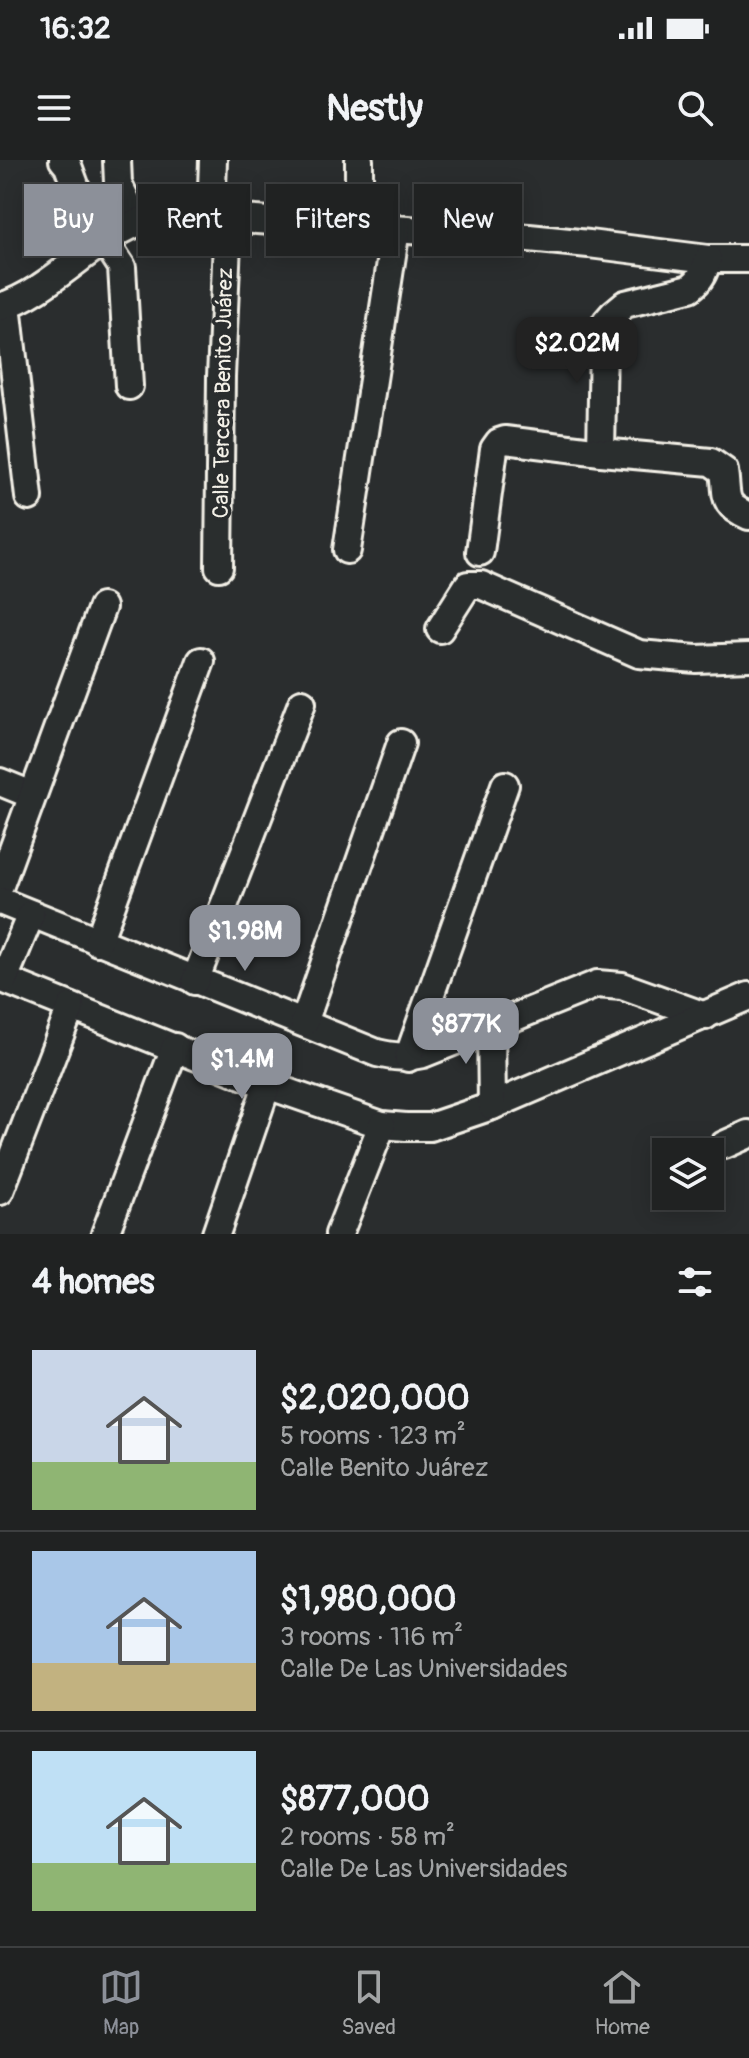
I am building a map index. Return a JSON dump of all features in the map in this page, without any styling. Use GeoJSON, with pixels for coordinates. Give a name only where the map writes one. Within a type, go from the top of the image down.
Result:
{"type":"FeatureCollection","features":[{"type":"Feature","properties":{"kind":"street"},"geometry":{"type":"LineString","coordinates":[[63,160],[75,184]]}},
{"type":"Feature","properties":{"kind":"street"},"geometry":{"type":"LineString","coordinates":[[117,160],[118,183],[137,223],[122,231]]}},
{"type":"Feature","properties":{"kind":"street","name":"Calle Tercera Benito Juárez"},"geometry":{"type":"LineString","coordinates":[[213,160],[215,184]]}},
{"type":"Feature","properties":{"kind":"street"},"geometry":{"type":"LineString","coordinates":[[359,160],[359,184]]}},
{"type":"Feature","properties":{"kind":"street"},"geometry":{"type":"LineString","coordinates":[[398,229],[589,244],[708,259],[749,259]]}},
{"type":"Feature","properties":{"kind":"street"},"geometry":{"type":"LineString","coordinates":[[29,497],[4,306],[38,290],[84,256]]}},
{"type":"Feature","properties":{"kind":"street"},"geometry":{"type":"LineString","coordinates":[[115,256],[122,267],[129,386]]}},
{"type":"Feature","properties":{"kind":"street","name":"Calle Tercera Benito Juárez"},"geometry":{"type":"LineString","coordinates":[[219,256],[219,567]]}},
{"type":"Feature","properties":{"kind":"street"},"geometry":{"type":"LineString","coordinates":[[347,550],[392,256]]}},
{"type":"Feature","properties":{"kind":"street"},"geometry":{"type":"LineString","coordinates":[[601,452],[606,322],[625,304],[690,288],[699,282],[708,259]]}},
{"type":"Feature","properties":{"kind":"street"},"geometry":{"type":"LineString","coordinates":[[480,552],[494,449],[499,442],[513,440],[711,462],[724,471],[731,507],[749,516]]}},
{"type":"Feature","properties":{"kind":"street"},"geometry":{"type":"LineString","coordinates":[[440,629],[468,585],[481,585],[639,654],[696,659],[749,657]]}},
{"type":"Feature","properties":{"kind":"street"},"geometry":{"type":"LineString","coordinates":[[0,885],[102,607]]}},
{"type":"Feature","properties":{"kind":"street"},"geometry":{"type":"LineString","coordinates":[[98,942],[201,661]]}},
{"type":"Feature","properties":{"kind":"street"},"geometry":{"type":"LineString","coordinates":[[195,981],[302,703]]}},
{"type":"Feature","properties":{"kind":"street"},"geometry":{"type":"LineString","coordinates":[[304,1023],[401,743]]}},
{"type":"Feature","properties":{"kind":"street"},"geometry":{"type":"LineString","coordinates":[[0,782],[32,795]]}},
{"type":"Feature","properties":{"kind":"street"},"geometry":{"type":"LineString","coordinates":[[408,1058],[505,785]]}},
{"type":"Feature","properties":{"kind":"street"},"geometry":{"type":"LineString","coordinates":[[0,901],[377,1053],[408,1058],[423,1054],[597,984],[622,986],[705,1016]]}},
{"type":"Feature","properties":{"kind":"street"},"geometry":{"type":"LineString","coordinates":[[31,914],[2,979],[267,1085],[382,1125],[430,1127],[492,1106],[749,996]]}},
{"type":"Feature","properties":{"kind":"street"},"geometry":{"type":"LineString","coordinates":[[0,1191],[71,1007]]}},
{"type":"Feature","properties":{"kind":"street"},"geometry":{"type":"LineString","coordinates":[[491,1026],[492,1106]]}},
{"type":"Feature","properties":{"kind":"street"},"geometry":{"type":"LineString","coordinates":[[105,1234],[175,1047]]}},
{"type":"Feature","properties":{"kind":"street"},"geometry":{"type":"LineString","coordinates":[[216,1234],[267,1085]]}},
{"type":"Feature","properties":{"kind":"street"},"geometry":{"type":"LineString","coordinates":[[339,1234],[382,1125]]}},
{"type":"Feature","properties":{"kind":"street"},"geometry":{"type":"LineString","coordinates":[[724,1145],[749,1134]]}}]}
